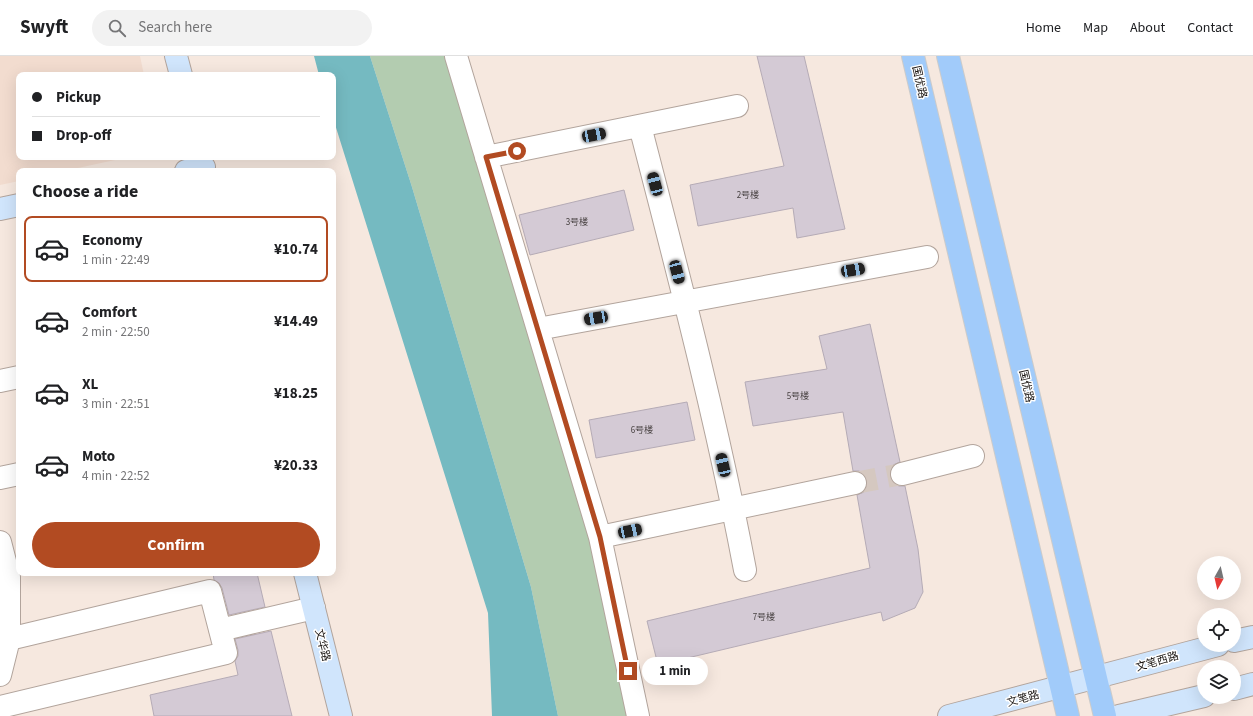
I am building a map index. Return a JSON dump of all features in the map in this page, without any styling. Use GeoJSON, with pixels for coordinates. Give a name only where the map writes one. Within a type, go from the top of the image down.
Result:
{"type":"FeatureCollection","features":[{"type":"Feature","properties":{"kind":"main road"},"geometry":{"type":"LineString","coordinates":[[176,56],[180,72]]}},
{"type":"Feature","properties":{"kind":"main road","name":"国优路"},"geometry":{"type":"LineString","coordinates":[[914,56],[1068,716]]}},
{"type":"Feature","properties":{"kind":"main road","name":"国优路"},"geometry":{"type":"LineString","coordinates":[[948,56],[1105,716]]}},
{"type":"Feature","properties":{"kind":"main road"},"geometry":{"type":"LineString","coordinates":[[0,209],[16,206]]}},
{"type":"Feature","properties":{"kind":"main road","name":"文华路"},"geometry":{"type":"LineString","coordinates":[[306,576],[341,716]]}},
{"type":"Feature","properties":{"kind":"main road"},"geometry":{"type":"LineString","coordinates":[[1241,640],[1253,637]]}},
{"type":"Feature","properties":{"kind":"main road","name":"文笔西路"},"geometry":{"type":"LineString","coordinates":[[1096,678],[1197,651]]}},
{"type":"Feature","properties":{"kind":"main road","name":"文笔路"},"geometry":{"type":"LineString","coordinates":[[949,716],[1096,678]]}},
{"type":"Feature","properties":{"kind":"main road"},"geometry":{"type":"LineString","coordinates":[[1241,687],[1253,684]]}},
{"type":"Feature","properties":{"kind":"main road"},"geometry":{"type":"LineString","coordinates":[[1119,716],[1197,698]]}},
{"type":"Feature","properties":{"kind":"street"},"geometry":{"type":"LineString","coordinates":[[456,56],[600,537],[638,716]]}},
{"type":"Feature","properties":{"kind":"street"},"geometry":{"type":"LineString","coordinates":[[486,157],[738,106]]}},
{"type":"Feature","properties":{"kind":"street"},"geometry":{"type":"LineString","coordinates":[[640,126],[685,301],[734,509],[746,570]]}},
{"type":"Feature","properties":{"kind":"street"},"geometry":{"type":"LineString","coordinates":[[538,329],[927,257]]}},
{"type":"Feature","properties":{"kind":"street"},"geometry":{"type":"LineString","coordinates":[[0,381],[16,378]]}},
{"type":"Feature","properties":{"kind":"street"},"geometry":{"type":"LineString","coordinates":[[902,474],[973,456]]}},
{"type":"Feature","properties":{"kind":"street"},"geometry":{"type":"LineString","coordinates":[[0,478],[16,475]]}},
{"type":"Feature","properties":{"kind":"street"},"geometry":{"type":"LineString","coordinates":[[600,537],[855,483]]}},
{"type":"Feature","properties":{"kind":"street"},"geometry":{"type":"LineString","coordinates":[[0,542],[9,577],[9,639],[0,675]]}},
{"type":"Feature","properties":{"kind":"street"},"geometry":{"type":"LineString","coordinates":[[0,707],[226,653],[210,591],[9,639]]}},
{"type":"Feature","properties":{"kind":"street"},"geometry":{"type":"LineString","coordinates":[[220,630],[314,608]]}},
{"type":"Feature","properties":{"kind":"shaded area"},"geometry":{"type":"Polygon","coordinates":[[[0,56],[140,56],[143,72],[16,72],[16,160],[115,160],[78,168],[16,168],[16,182],[0,185],[0,56]]]}},
{"type":"Feature","properties":{"kind":"green space"},"geometry":{"type":"Polygon","coordinates":[[[370,56],[447,56],[594,538],[630,716],[558,716],[531,587],[412,187],[370,56]]]}},
{"type":"Feature","properties":{"kind":"water"},"geometry":{"type":"Polygon","coordinates":[[[314,56],[370,56],[412,187],[531,587],[558,716],[492,716],[488,613],[336,128],[336,72],[318,72],[314,56]]]}},
{"type":"Feature","properties":{"kind":"building"},"geometry":{"type":"Polygon","coordinates":[[[757,56],[804,56],[845,229],[797,238],[793,208],[698,226],[690,185],[784,166],[757,56]]]}},
{"type":"Feature","properties":{"kind":"building"},"geometry":{"type":"Polygon","coordinates":[[[624,190],[634,230],[530,255],[519,215],[624,190]]]}},
{"type":"Feature","properties":{"kind":"building"},"geometry":{"type":"Polygon","coordinates":[[[870,324],[900,462],[893,465],[890,471],[890,477],[893,483],[899,486],[905,486],[918,549],[923,592],[915,608],[883,621],[881,612],[658,665],[647,621],[870,568],[857,495],[864,492],[867,487],[867,481],[864,474],[859,471],[853,471],[843,412],[753,426],[745,382],[827,369],[819,336],[870,324]]]}},
{"type":"Feature","properties":{"kind":"building"},"geometry":{"type":"Polygon","coordinates":[[[687,402],[695,440],[596,458],[589,420],[687,402]]]}},
{"type":"Feature","properties":{"kind":"building"},"geometry":{"type":"Polygon","coordinates":[[[213,576],[258,576],[265,607],[229,615],[222,588],[219,583],[214,580],[213,576]]]}},
{"type":"Feature","properties":{"kind":"building"},"geometry":{"type":"Polygon","coordinates":[[[271,631],[292,716],[154,716],[150,695],[238,675],[235,661],[238,656],[238,650],[235,639],[271,631]]]}},
{"type":"Feature","properties":{"kind":"tunnel"},"geometry":{"type":"LineString","coordinates":[[855,483],[902,474]]}},
{"type":"Feature","properties":{"kind":"route"},"geometry":{"type":"LineString","coordinates":[[517,151],[486,157],[600,537],[628,671]]}}]}
